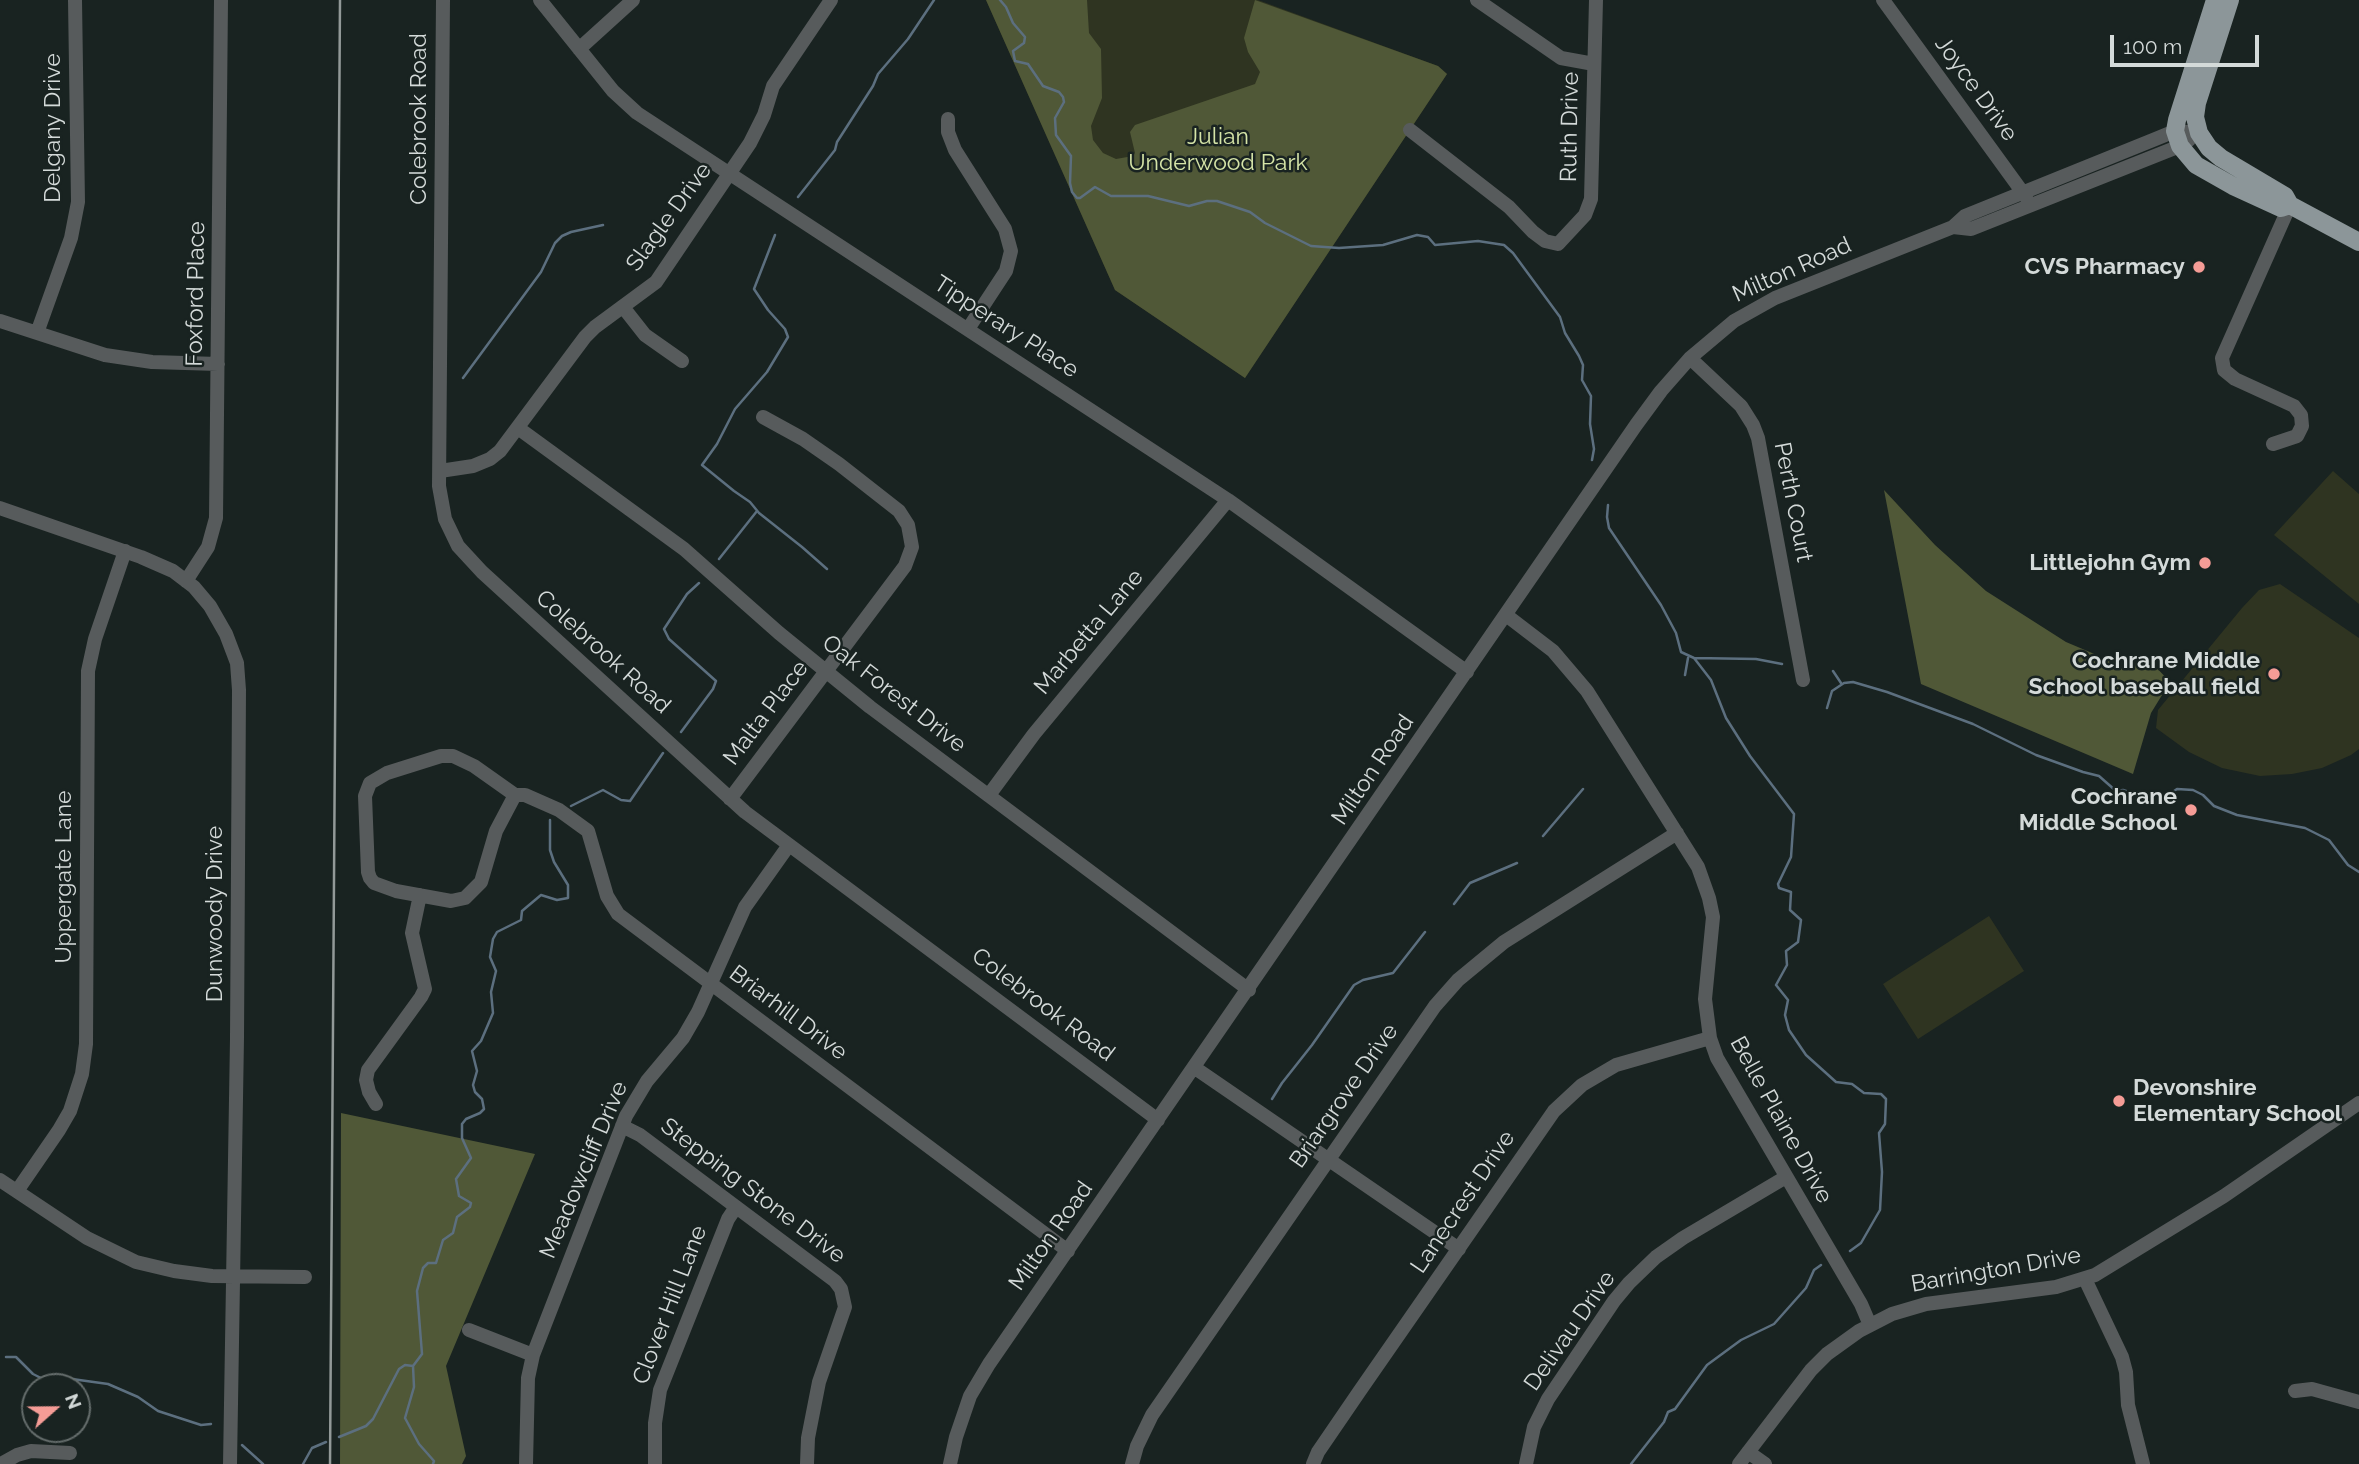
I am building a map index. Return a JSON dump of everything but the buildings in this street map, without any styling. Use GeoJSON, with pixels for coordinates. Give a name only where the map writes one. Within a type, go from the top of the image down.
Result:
{"type":"FeatureCollection","features":[{"type":"Feature","properties":{"kind":"main road"},"geometry":{"type":"LineString","coordinates":[[2215,0],[2178,139],[2196,165],[2281,208],[2290,205]]}},
{"type":"Feature","properties":{"kind":"main road"},"geometry":{"type":"LineString","coordinates":[[2230,0],[2197,103],[2195,117],[2199,133],[2209,148],[2221,158],[2285,196],[2290,205],[2359,242]]}},
{"type":"Feature","properties":{"kind":"street","name":"Delgany Drive"},"geometry":{"type":"LineString","coordinates":[[37,333],[71,238],[78,202],[75,0]]}},
{"type":"Feature","properties":{"kind":"street","name":"Foxford Place"},"geometry":{"type":"LineString","coordinates":[[186,581],[208,547],[216,518],[221,0]]}},
{"type":"Feature","properties":{"kind":"street","name":"Colebrook Road"},"geometry":{"type":"LineString","coordinates":[[443,0],[440,495],[445,519],[466,556],[730,799],[1158,1121]]}},
{"type":"Feature","properties":{"kind":"street","name":"Tipperary Place"},"geometry":{"type":"LineString","coordinates":[[540,0],[626,104],[1228,500],[1467,672]]}},
{"type":"Feature","properties":{"kind":"street"},"geometry":{"type":"LineString","coordinates":[[579,49],[633,0]]}},
{"type":"Feature","properties":{"kind":"street","name":"Slagle Drive"},"geometry":{"type":"LineString","coordinates":[[440,471],[473,466],[500,451],[585,337],[648,289],[667,268],[754,134],[773,86],[831,0]]}},
{"type":"Feature","properties":{"kind":"street"},"geometry":{"type":"LineString","coordinates":[[1477,0],[1561,58],[1570,62],[1594,64]]}},
{"type":"Feature","properties":{"kind":"street","name":"Ruth Drive"},"geometry":{"type":"LineString","coordinates":[[1410,130],[1509,207],[1533,232],[1545,241],[1558,244],[1585,215],[1591,199],[1596,0]]}},
{"type":"Feature","properties":{"kind":"street","name":"Joyce Drive"},"geometry":{"type":"LineString","coordinates":[[1883,0],[2024,191],[2030,206]]}},
{"type":"Feature","properties":{"kind":"street"},"geometry":{"type":"LineString","coordinates":[[948,119],[948,132],[955,150],[1005,229],[1011,251],[1006,271],[968,329]]}},
{"type":"Feature","properties":{"kind":"street","name":"Milton Road"},"geometry":{"type":"LineString","coordinates":[[950,1464],[956,1437],[975,1387],[1661,391],[1690,358],[1734,321],[1775,298],[1953,227],[1965,216],[2024,191],[2199,133]]}},
{"type":"Feature","properties":{"kind":"street","name":"Milton Road"},"geometry":{"type":"LineString","coordinates":[[1953,227],[1971,229],[2030,206],[2178,139]]}},
{"type":"Feature","properties":{"kind":"street"},"geometry":{"type":"LineString","coordinates":[[2273,444],[2297,436],[2302,426],[2301,415],[2294,406],[2228,374],[2224,370],[2222,358],[2290,205]]}},
{"type":"Feature","properties":{"kind":"street"},"geometry":{"type":"LineString","coordinates":[[623,307],[645,335],[682,361]]}},
{"type":"Feature","properties":{"kind":"street"},"geometry":{"type":"LineString","coordinates":[[0,321],[77,348],[121,358],[152,362],[218,363]]}},
{"type":"Feature","properties":{"kind":"street","name":"Perth Court"},"geometry":{"type":"LineString","coordinates":[[1690,358],[1741,406],[1754,425],[1803,680]]}},
{"type":"Feature","properties":{"kind":"street","name":"Malta Place"},"geometry":{"type":"LineString","coordinates":[[730,799],[905,566],[911,554],[912,539],[905,518],[879,494],[803,439],[763,417]]}},
{"type":"Feature","properties":{"kind":"street","name":"Oak Forest Drive"},"geometry":{"type":"LineString","coordinates":[[518,428],[684,549],[825,672],[1248,990]]}},
{"type":"Feature","properties":{"kind":"street","name":"Marbetta Lane"},"geometry":{"type":"LineString","coordinates":[[989,795],[1034,734],[1228,500]]}},
{"type":"Feature","properties":{"kind":"street","name":"Dunwoody Drive"},"geometry":{"type":"LineString","coordinates":[[0,508],[159,564],[194,587],[216,615],[235,655],[239,674],[237,1038],[230,1464]]}},
{"type":"Feature","properties":{"kind":"street","name":"Uppergate Lane"},"geometry":{"type":"LineString","coordinates":[[17,1191],[60,1130],[82,1074],[86,1044],[88,671],[95,639],[125,551]]}},
{"type":"Feature","properties":{"kind":"street","name":"Belle Plaine Drive"},"geometry":{"type":"LineString","coordinates":[[1506,615],[1553,651],[1587,691],[1704,880],[1713,917],[1705,987],[1710,1038],[1727,1079],[1861,1304],[1870,1325]]}},
{"type":"Feature","properties":{"kind":"street","name":"Briarhill Drive"},"geometry":{"type":"LineString","coordinates":[[515,794],[496,831],[487,866],[477,888],[466,898],[451,901],[420,895],[379,885],[370,878],[365,796],[370,783],[387,773],[453,756],[474,766],[515,794],[525,795],[559,810],[584,826],[591,838],[607,896],[613,907],[636,928],[1068,1251]]}},
{"type":"Feature","properties":{"kind":"street","name":"Briargrove Drive"},"geometry":{"type":"LineString","coordinates":[[1132,1464],[1137,1446],[1152,1415],[1434,1006],[1458,980],[1504,942],[1677,833]]}},
{"type":"Feature","properties":{"kind":"street","name":"Meadowcliff Drive"},"geometry":{"type":"LineString","coordinates":[[526,1464],[528,1378],[533,1355],[622,1126],[639,1092],[683,1038],[745,907],[789,845]]}},
{"type":"Feature","properties":{"kind":"street"},"geometry":{"type":"LineString","coordinates":[[376,1104],[366,1080],[368,1070],[425,989],[412,933],[420,895]]}},
{"type":"Feature","properties":{"kind":"street","name":"Lanecrest Drive"},"geometry":{"type":"LineString","coordinates":[[1313,1464],[1325,1442],[1555,1111],[1582,1085],[1600,1073],[1632,1059],[1710,1038]]}},
{"type":"Feature","properties":{"kind":"street"},"geometry":{"type":"LineString","coordinates":[[1195,1068],[1459,1249]]}},
{"type":"Feature","properties":{"kind":"street","name":"Barrington Drive"},"geometry":{"type":"LineString","coordinates":[[1744,1458],[1811,1370],[1840,1344],[1870,1325],[1892,1314],[1926,1304],[2026,1292],[2085,1279],[2131,1255],[2224,1196],[2359,1103]]}},
{"type":"Feature","properties":{"kind":"street","name":"Stepping Stone Drive"},"geometry":{"type":"LineString","coordinates":[[622,1126],[640,1135],[835,1281],[844,1298],[844,1315],[813,1406],[807,1464]]}},
{"type":"Feature","properties":{"kind":"street","name":"Delivau Drive"},"geometry":{"type":"LineString","coordinates":[[1525,1464],[1534,1427],[1548,1399],[1629,1283],[1656,1257],[1683,1238],[1786,1177]]}},
{"type":"Feature","properties":{"kind":"street"},"geometry":{"type":"LineString","coordinates":[[0,1180],[87,1238],[124,1257],[174,1271],[231,1276],[306,1276]]}},
{"type":"Feature","properties":{"kind":"street","name":"Clover Hill Lane"},"geometry":{"type":"LineString","coordinates":[[655,1464],[655,1423],[660,1390],[728,1219],[736,1207]]}},
{"type":"Feature","properties":{"kind":"street"},"geometry":{"type":"LineString","coordinates":[[2085,1279],[2122,1357],[2126,1372],[2128,1405],[2143,1464]]}},
{"type":"Feature","properties":{"kind":"street"},"geometry":{"type":"LineString","coordinates":[[469,1330],[533,1355]]}},
{"type":"Feature","properties":{"kind":"street"},"geometry":{"type":"LineString","coordinates":[[2295,1391],[2312,1389],[2359,1402]]}},
{"type":"Feature","properties":{"kind":"street"},"geometry":{"type":"LineString","coordinates":[[1,1464],[31,1451],[69,1453]]}},
{"type":"Feature","properties":{"kind":"street"},"geometry":{"type":"LineString","coordinates":[[1744,1458],[1765,1464]]}},
{"type":"Feature","properties":{"kind":"green space","name":"Julian Underwood Park"},"geometry":{"type":"Polygon","coordinates":[[[986,0],[1258,0],[1438,66],[1447,74],[1245,378],[1115,290],[986,0]]]}},
{"type":"Feature","properties":{"kind":"green space","name":"Julian Underwood Park"},"geometry":{"type":"Polygon","coordinates":[[[986,0],[1087,0],[1089,33],[1101,49],[1102,98],[1091,126],[1093,140],[1103,153],[1116,159],[1133,156],[1135,153],[1130,132],[1135,125],[1255,84],[1260,72],[1248,52],[1244,38],[1255,0],[1438,66],[1447,74],[1245,378],[1115,290],[986,0]]]}},
{"type":"Feature","properties":{"kind":"green space"},"geometry":{"type":"Polygon","coordinates":[[[2333,471],[2359,494],[2359,604],[2274,535],[2333,471]]]}},
{"type":"Feature","properties":{"kind":"green space"},"geometry":{"type":"Polygon","coordinates":[[[1884,490],[1935,545],[1986,591],[2066,642],[2111,661],[2154,665],[2170,682],[2151,713],[2133,774],[1921,684],[1884,490]]]}},
{"type":"Feature","properties":{"kind":"green space","name":"Cochrane Middle School baseball field"},"geometry":{"type":"Polygon","coordinates":[[[2280,584],[2359,638],[2359,749],[2322,768],[2292,774],[2260,776],[2222,768],[2189,752],[2156,728],[2158,710],[2242,608],[2259,590],[2280,584]]]}},
{"type":"Feature","properties":{"kind":"green space"},"geometry":{"type":"Polygon","coordinates":[[[1989,916],[2024,971],[1918,1039],[1883,984],[1989,916]]]}},
{"type":"Feature","properties":{"kind":"green space"},"geometry":{"type":"Polygon","coordinates":[[[341,1113],[535,1154],[446,1366],[466,1456],[462,1464],[340,1464],[341,1113]]]}},
{"type":"Feature","properties":{"kind":"waterway"},"geometry":{"type":"LineString","coordinates":[[798,197],[835,150],[837,142],[878,74],[908,39],[934,0]]}},
{"type":"Feature","properties":{"kind":"waterway"},"geometry":{"type":"LineString","coordinates":[[1000,0],[1013,23],[1025,37],[1024,43],[1013,51],[1015,61],[1028,64],[1043,86],[1059,92],[1063,97],[1064,102],[1055,118],[1056,135],[1071,156],[1070,183],[1077,198],[1095,187],[1111,196],[1148,196],[1189,206],[1217,201],[1250,212],[1265,223],[1311,246],[1339,248],[1383,245],[1417,235],[1428,237],[1435,245],[1478,241],[1504,245],[1513,253],[1560,317],[1565,333],[1583,365],[1582,380],[1591,396],[1590,424],[1594,449],[1592,460]]}},
{"type":"Feature","properties":{"kind":"waterway"},"geometry":{"type":"LineString","coordinates":[[463,378],[541,272],[555,243],[571,232],[603,225]]}},
{"type":"Feature","properties":{"kind":"waterway"},"geometry":{"type":"LineString","coordinates":[[775,235],[754,289],[785,329],[788,337],[767,372],[735,409],[717,444],[702,465],[750,502],[759,513],[827,569]]}},
{"type":"Feature","properties":{"kind":"waterway"},"geometry":{"type":"LineString","coordinates":[[1608,505],[1609,528],[1661,605],[1676,633],[1681,652],[1694,658],[1756,659],[1782,664]]}},
{"type":"Feature","properties":{"kind":"waterway"},"geometry":{"type":"LineString","coordinates":[[719,559],[757,511]]}},
{"type":"Feature","properties":{"kind":"waterway"},"geometry":{"type":"LineString","coordinates":[[681,732],[716,681],[669,639],[664,629],[687,594],[699,583]]}},
{"type":"Feature","properties":{"kind":"waterway"},"geometry":{"type":"LineString","coordinates":[[1685,675],[1688,658]]}},
{"type":"Feature","properties":{"kind":"waterway"},"geometry":{"type":"LineString","coordinates":[[1694,658],[1711,680],[1726,718],[1750,756],[1794,814],[1791,857],[1778,884],[1779,888],[1791,892],[1790,910],[1801,920],[1798,942],[1786,951],[1787,965],[1776,985],[1788,1000],[1785,1015],[1789,1030],[1806,1055],[1836,1082],[1852,1084],[1864,1093],[1881,1094],[1886,1099],[1885,1124],[1879,1133],[1882,1172],[1880,1210],[1861,1243],[1850,1251]]}},
{"type":"Feature","properties":{"kind":"waterway"},"geometry":{"type":"LineString","coordinates":[[1833,671],[1841,683]]}},
{"type":"Feature","properties":{"kind":"waterway"},"geometry":{"type":"LineString","coordinates":[[1827,708],[1832,691],[1844,683],[1853,682],[1887,692],[1973,724],[2036,755],[2099,776],[2116,791],[2123,790],[2158,802],[2177,789],[2193,790],[2214,806],[2237,815],[2305,828],[2329,840],[2348,865],[2359,872]]}},
{"type":"Feature","properties":{"kind":"waterway"},"geometry":{"type":"LineString","coordinates":[[571,806],[603,790],[621,800],[630,801],[663,753]]}},
{"type":"Feature","properties":{"kind":"waterway"},"geometry":{"type":"LineString","coordinates":[[1543,836],[1583,789]]}},
{"type":"Feature","properties":{"kind":"waterway"},"geometry":{"type":"LineString","coordinates":[[339,1437],[366,1426],[373,1419],[399,1369],[405,1365],[413,1366],[422,1354],[417,1291],[423,1268],[428,1263],[436,1263],[443,1240],[453,1233],[457,1217],[470,1207],[471,1203],[459,1196],[456,1179],[471,1158],[462,1138],[462,1124],[484,1109],[482,1099],[475,1092],[473,1085],[477,1071],[472,1051],[481,1041],[493,1013],[491,992],[496,971],[490,957],[493,939],[497,932],[521,920],[522,911],[541,895],[557,900],[568,898],[568,885],[550,850],[550,820]]}},
{"type":"Feature","properties":{"kind":"waterway"},"geometry":{"type":"LineString","coordinates":[[1454,904],[1470,883],[1517,863]]}},
{"type":"Feature","properties":{"kind":"waterway"},"geometry":{"type":"LineString","coordinates":[[1272,1099],[1354,985],[1363,980],[1393,973],[1425,932]]}},
{"type":"Feature","properties":{"kind":"waterway"},"geometry":{"type":"LineString","coordinates":[[1631,1464],[1664,1422],[1668,1412],[1675,1409],[1707,1365],[1741,1340],[1774,1324],[1806,1288],[1814,1270],[1821,1265]]}},
{"type":"Feature","properties":{"kind":"waterway"},"geometry":{"type":"LineString","coordinates":[[6,1357],[16,1357],[33,1374],[43,1379],[72,1379],[108,1384],[138,1397],[158,1411],[201,1425],[211,1424]]}},
{"type":"Feature","properties":{"kind":"waterway"},"geometry":{"type":"LineString","coordinates":[[413,1366],[414,1387],[405,1418],[419,1444],[434,1461],[433,1464]]}},
{"type":"Feature","properties":{"kind":"waterway"},"geometry":{"type":"LineString","coordinates":[[303,1464],[312,1448],[326,1442]]}},
{"type":"Feature","properties":{"kind":"waterway"},"geometry":{"type":"LineString","coordinates":[[242,1445],[263,1464]]}},
{"type":"Feature","properties":{"kind":"railway"},"geometry":{"type":"LineString","coordinates":[[330,1464],[340,0]]}},
{"type":"Feature","properties":{"kind":"place","name":"CVS Pharmacy"},"geometry":{"type":"Point","coordinates":[2199,267]}},
{"type":"Feature","properties":{"kind":"place","name":"Littlejohn Gym"},"geometry":{"type":"Point","coordinates":[2205,563]}},
{"type":"Feature","properties":{"kind":"place","name":"Cochrane Middle School baseball field"},"geometry":{"type":"Point","coordinates":[2274,674]}},
{"type":"Feature","properties":{"kind":"place","name":"Cochrane Middle School"},"geometry":{"type":"Point","coordinates":[2191,810]}},
{"type":"Feature","properties":{"kind":"place","name":"Devonshire Elementary School"},"geometry":{"type":"Point","coordinates":[2119,1101]}}]}
